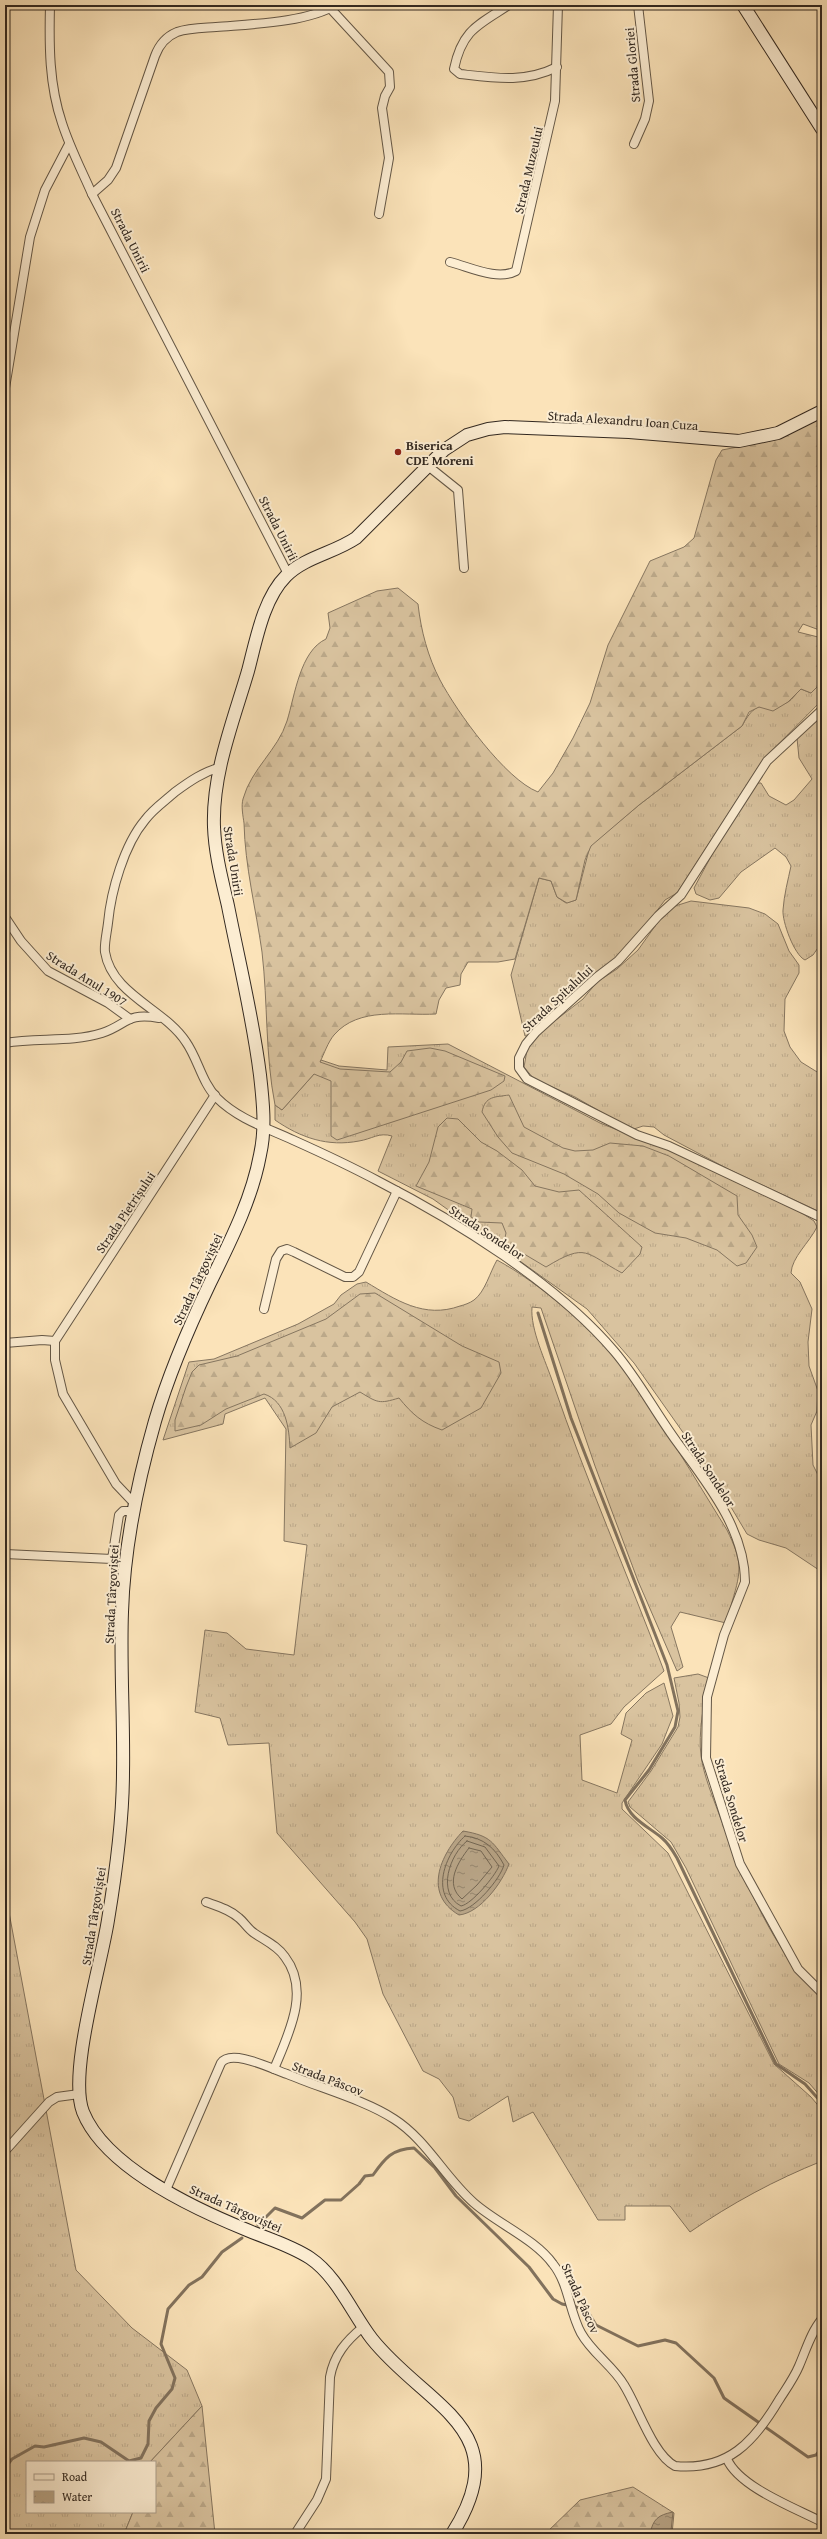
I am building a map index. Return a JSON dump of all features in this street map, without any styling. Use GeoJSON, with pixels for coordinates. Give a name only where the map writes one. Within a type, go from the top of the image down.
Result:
{"type":"FeatureCollection","features":[{"type":"Feature","properties":{"kind":"main road"},"geometry":{"type":"LineString","coordinates":[[743,5],[822,129]]}},
{"type":"Feature","properties":{"kind":"main road","name":"Strada Alexandru Ioan Cuza"},"geometry":{"type":"LineString","coordinates":[[288,574],[300,566],[346,545],[356,538],[428,466],[455,442],[467,435],[488,429],[629,432],[739,441],[778,433],[822,412]]}},
{"type":"Feature","properties":{"kind":"main road","name":"Strada Unirii"},"geometry":{"type":"LineString","coordinates":[[263,1128],[261,1091],[252,1026],[214,837],[215,800],[221,767],[258,636],[277,589],[288,574]]}},
{"type":"Feature","properties":{"kind":"main road","name":"Strada Târgoviștei"},"geometry":{"type":"LineString","coordinates":[[263,1128],[260,1155],[253,1182],[163,1394],[133,1507],[126,1558],[122,1615],[122,1800],[110,1913],[80,2064],[79,2094],[86,2118],[102,2140],[125,2161],[166,2190],[210,2214],[312,2259],[328,2275],[363,2327],[393,2361],[453,2416],[467,2438],[475,2464],[475,2480],[468,2505],[452,2534]]}},
{"type":"Feature","properties":{"kind":"street","name":"Strada Unirii"},"geometry":{"type":"LineString","coordinates":[[50,5],[51,74],[61,122],[70,144],[92,194],[288,574]]}},
{"type":"Feature","properties":{"kind":"street"},"geometry":{"type":"LineString","coordinates":[[509,5],[473,28],[462,41],[454,69],[460,74],[512,79],[543,74],[557,67]]}},
{"type":"Feature","properties":{"kind":"street","name":"Strada Muzeului"},"geometry":{"type":"LineString","coordinates":[[450,262],[507,276],[516,271],[550,130],[558,83],[558,5]]}},
{"type":"Feature","properties":{"kind":"street","name":"Strada Gloriei"},"geometry":{"type":"LineString","coordinates":[[634,144],[645,118],[649,101],[638,5]]}},
{"type":"Feature","properties":{"kind":"street"},"geometry":{"type":"LineString","coordinates":[[92,194],[108,180],[116,168],[159,45],[167,38],[186,30],[285,20],[333,7],[389,72],[391,79],[382,108],[389,158],[378,214]]}},
{"type":"Feature","properties":{"kind":"street"},"geometry":{"type":"LineString","coordinates":[[5,388],[30,237],[45,190],[70,144]]}},
{"type":"Feature","properties":{"kind":"street"},"geometry":{"type":"LineString","coordinates":[[428,466],[458,490],[464,568]]}},
{"type":"Feature","properties":{"kind":"street","name":"Strada Spitalului"},"geometry":{"type":"LineString","coordinates":[[822,710],[767,761],[681,895],[658,916],[618,961],[597,976],[536,1032],[523,1051],[519,1068],[527,1079],[612,1123],[637,1135],[669,1146],[822,1218]]}},
{"type":"Feature","properties":{"kind":"street"},"geometry":{"type":"LineString","coordinates":[[221,767],[206,771],[184,785],[144,820],[116,880],[105,952],[112,970],[121,982],[160,1018],[169,1023],[188,1043],[215,1095],[242,1117],[263,1128]]}},
{"type":"Feature","properties":{"kind":"street","name":"Strada Anul 1907"},"geometry":{"type":"LineString","coordinates":[[5,917],[21,942],[48,971],[108,1003],[130,1019]]}},
{"type":"Feature","properties":{"kind":"street"},"geometry":{"type":"LineString","coordinates":[[5,1043],[20,1040],[87,1037],[104,1033],[130,1019],[144,1016],[160,1018]]}},
{"type":"Feature","properties":{"kind":"street","name":"Strada Pietrișului"},"geometry":{"type":"LineString","coordinates":[[55,1341],[215,1095]]}},
{"type":"Feature","properties":{"kind":"street","name":"Strada Sondelor"},"geometry":{"type":"LineString","coordinates":[[263,1128],[303,1144],[397,1191],[445,1218],[502,1256],[581,1318],[611,1348],[637,1379],[663,1422],[718,1500],[735,1536],[745,1572],[745,1582],[724,1635],[707,1698],[706,1758],[740,1864],[798,1969],[822,1994]]}},
{"type":"Feature","properties":{"kind":"street"},"geometry":{"type":"LineString","coordinates":[[264,1309],[276,1260],[281,1251],[287,1249],[345,1277],[353,1277],[359,1272],[397,1191]]}},
{"type":"Feature","properties":{"kind":"street"},"geometry":{"type":"LineString","coordinates":[[5,1343],[42,1340],[55,1341],[56,1360],[63,1394],[116,1484],[133,1507],[123,1511],[119,1515],[112,1559]]}},
{"type":"Feature","properties":{"kind":"street"},"geometry":{"type":"LineString","coordinates":[[5,1554],[112,1559],[126,1558]]}},
{"type":"Feature","properties":{"kind":"street","name":"Strada Pâscov"},"geometry":{"type":"LineString","coordinates":[[206,1902],[230,1911],[252,1932],[272,1945],[285,1956],[295,1975],[297,1995],[292,2024],[274,2069]]}},
{"type":"Feature","properties":{"kind":"street","name":"Strada Pâscov"},"geometry":{"type":"LineString","coordinates":[[166,2190],[224,2059],[241,2058],[274,2069],[375,2108],[395,2119],[407,2129],[473,2202],[502,2226],[540,2250],[554,2264],[569,2298],[581,2332],[591,2348],[624,2383],[660,2453],[670,2463],[684,2467],[714,2463],[727,2459]]}},
{"type":"Feature","properties":{"kind":"street"},"geometry":{"type":"LineString","coordinates":[[5,2151],[49,2102],[57,2098],[79,2094]]}},
{"type":"Feature","properties":{"kind":"street"},"geometry":{"type":"LineString","coordinates":[[822,2319],[817,2325],[799,2367],[770,2415],[751,2441],[727,2459],[730,2466],[742,2478],[822,2522]]}},
{"type":"Feature","properties":{"kind":"street"},"geometry":{"type":"LineString","coordinates":[[295,2534],[317,2500],[326,2479],[330,2377],[332,2365],[343,2345],[363,2327]]}},
{"type":"Feature","properties":{"kind":"green space"},"geometry":{"type":"Polygon","coordinates":[[[822,416],[822,631],[803,624],[798,632],[822,638],[822,682],[811,693],[801,689],[788,702],[773,711],[759,707],[749,712],[742,726],[639,805],[591,846],[585,860],[576,900],[567,903],[557,897],[551,881],[539,878],[515,959],[498,962],[468,962],[461,974],[460,985],[446,988],[439,1000],[436,1014],[382,1014],[368,1016],[344,1026],[332,1038],[320,1062],[340,1069],[390,1072],[401,1062],[407,1051],[430,1048],[445,1051],[505,1076],[504,1081],[491,1090],[337,1140],[331,1136],[331,1081],[314,1074],[282,1110],[275,1105],[268,1048],[262,952],[246,856],[242,802],[252,778],[283,731],[304,663],[317,645],[326,639],[330,628],[328,613],[377,591],[398,588],[418,604],[423,634],[429,653],[440,680],[458,709],[483,743],[511,774],[525,785],[538,792],[553,773],[573,738],[590,703],[608,645],[650,561],[684,547],[694,538],[716,460],[722,450],[779,439],[822,416]]]}},
{"type":"Feature","properties":{"kind":"green space"},"geometry":{"type":"Polygon","coordinates":[[[822,682],[822,700],[762,761],[677,893],[665,900],[627,950],[590,978],[575,994],[546,1014],[528,1036],[525,1036],[511,975],[539,878],[551,881],[557,897],[566,903],[576,900],[590,846],[639,805],[742,726],[753,710],[758,707],[780,705],[788,702],[801,689],[811,693],[822,682]]]}},
{"type":"Feature","properties":{"kind":"green space"},"geometry":{"type":"Polygon","coordinates":[[[822,714],[822,942],[813,955],[805,960],[797,952],[793,945],[784,922],[784,899],[791,866],[786,857],[775,848],[741,872],[719,898],[710,900],[696,894],[694,888],[715,849],[756,783],[761,783],[769,796],[786,805],[794,800],[812,779],[799,758],[797,738],[822,714]]]}},
{"type":"Feature","properties":{"kind":"green space"},"geometry":{"type":"Polygon","coordinates":[[[691,901],[749,908],[765,914],[778,924],[789,951],[799,965],[799,973],[785,999],[784,1031],[790,1047],[801,1062],[822,1075],[822,1213],[728,1169],[664,1135],[654,1127],[643,1126],[634,1129],[627,1127],[575,1097],[534,1079],[524,1067],[527,1050],[534,1037],[583,999],[597,982],[617,969],[638,950],[658,922],[672,907],[691,901]]]}},
{"type":"Feature","properties":{"kind":"green space"},"geometry":{"type":"Polygon","coordinates":[[[448,1044],[600,1123],[668,1150],[802,1213],[814,1221],[817,1227],[794,1261],[791,1273],[800,1282],[812,1309],[808,1342],[809,1366],[818,1391],[817,1411],[811,1425],[813,1465],[822,1483],[822,1572],[786,1548],[759,1540],[747,1534],[706,1465],[634,1363],[587,1309],[433,1199],[378,1171],[392,1136],[379,1135],[348,1143],[326,1142],[315,1140],[295,1132],[275,1120],[275,1105],[282,1110],[314,1074],[321,1060],[339,1066],[387,1070],[388,1047],[448,1044]]]}},
{"type":"Feature","properties":{"kind":"green space"},"geometry":{"type":"Polygon","coordinates":[[[509,1095],[524,1127],[563,1148],[575,1151],[593,1150],[610,1143],[643,1146],[669,1156],[737,1196],[738,1215],[752,1235],[757,1247],[746,1263],[737,1266],[717,1250],[686,1238],[655,1233],[619,1213],[598,1194],[564,1174],[512,1153],[498,1137],[482,1112],[483,1107],[491,1098],[509,1095]]]}},
{"type":"Feature","properties":{"kind":"green space"},"geometry":{"type":"Polygon","coordinates":[[[447,1118],[458,1119],[481,1142],[497,1151],[522,1170],[535,1186],[559,1192],[579,1190],[642,1247],[640,1254],[622,1273],[586,1253],[570,1255],[546,1267],[504,1242],[506,1233],[502,1223],[479,1222],[471,1217],[472,1209],[416,1186],[429,1162],[438,1127],[447,1118]]]}},
{"type":"Feature","properties":{"kind":"green space"},"geometry":{"type":"Polygon","coordinates":[[[497,1260],[531,1281],[549,1295],[584,1325],[614,1356],[652,1410],[727,1530],[738,1558],[738,1581],[726,1623],[680,1612],[671,1627],[683,1667],[677,1671],[638,1581],[595,1466],[541,1308],[532,1307],[533,1325],[539,1345],[593,1491],[664,1671],[624,1707],[611,1724],[580,1735],[582,1780],[617,1793],[632,1740],[621,1734],[626,1713],[646,1693],[664,1683],[673,1716],[662,1744],[622,1803],[622,1809],[668,1853],[774,2064],[811,2097],[822,2110],[822,2161],[787,2176],[754,2193],[722,2211],[690,2232],[670,2206],[625,2206],[625,2220],[598,2220],[533,2112],[513,2122],[508,2096],[469,2121],[459,2118],[453,2097],[439,2079],[423,2071],[383,1994],[367,1939],[355,1922],[277,1833],[269,1743],[228,1745],[220,1718],[195,1712],[205,1630],[227,1633],[246,1649],[294,1655],[307,1545],[284,1541],[286,1429],[265,1398],[225,1414],[223,1424],[163,1440],[189,1362],[214,1359],[298,1324],[334,1304],[341,1295],[357,1284],[366,1282],[399,1301],[422,1309],[447,1309],[463,1305],[474,1300],[478,1296],[487,1282],[497,1260]]]}},
{"type":"Feature","properties":{"kind":"green space"},"geometry":{"type":"Polygon","coordinates":[[[375,1293],[462,1346],[499,1362],[501,1373],[481,1408],[442,1430],[418,1417],[408,1409],[399,1398],[383,1402],[375,1400],[360,1392],[332,1407],[316,1433],[290,1448],[289,1432],[282,1409],[271,1398],[264,1394],[226,1409],[201,1425],[175,1431],[175,1420],[186,1387],[192,1372],[199,1365],[237,1356],[326,1319],[360,1294],[375,1293]]]}},
{"type":"Feature","properties":{"kind":"green space"},"geometry":{"type":"Polygon","coordinates":[[[698,1674],[709,1678],[703,1707],[700,1747],[702,1763],[708,1785],[738,1862],[761,1912],[789,1959],[822,1997],[822,2098],[809,2083],[779,2064],[686,1868],[671,1842],[630,1807],[628,1802],[651,1771],[678,1727],[680,1717],[679,1703],[674,1678],[698,1674]]]}},
{"type":"Feature","properties":{"kind":"green space"},"geometry":{"type":"Polygon","coordinates":[[[5,1891],[76,2270],[132,2328],[187,2370],[202,2406],[151,2461],[26,2461],[26,2513],[133,2513],[124,2534],[5,2534],[5,1891]]]}},
{"type":"Feature","properties":{"kind":"green space"},"geometry":{"type":"Polygon","coordinates":[[[202,2406],[215,2534],[124,2534],[133,2513],[156,2513],[156,2461],[151,2461],[202,2406]]]}},
{"type":"Feature","properties":{"kind":"green space"},"geometry":{"type":"Polygon","coordinates":[[[633,2487],[674,2513],[672,2534],[545,2534],[580,2500],[633,2487]]]}},
{"type":"Feature","properties":{"kind":"water"},"geometry":{"type":"Polygon","coordinates":[[[463,1831],[486,1838],[495,1845],[509,1864],[496,1888],[489,1896],[475,1909],[459,1915],[448,1906],[441,1896],[438,1886],[442,1863],[448,1851],[463,1831]]]}},
{"type":"Feature","properties":{"kind":"water"},"geometry":{"type":"Polygon","coordinates":[[[673,2512],[671,2531],[667,2534],[650,2534],[657,2518],[673,2512]]]}},
{"type":"Feature","properties":{"kind":"waterway"},"geometry":{"type":"LineString","coordinates":[[538,1313],[571,1418],[667,1665],[678,1711],[675,1727],[649,1770],[625,1800],[627,1806],[630,1812],[640,1822],[664,1840],[677,1858],[776,2064],[805,2084],[822,2103]]}},
{"type":"Feature","properties":{"kind":"waterway"},"geometry":{"type":"LineString","coordinates":[[258,2225],[275,2208],[302,2218],[325,2200],[341,2200],[359,2184],[365,2176],[373,2175],[385,2159],[400,2150],[414,2148],[435,2168],[456,2196],[529,2267],[553,2299],[562,2304],[577,2307],[588,2312],[596,2325],[638,2346],[665,2340],[676,2343],[714,2378],[724,2398],[808,2457],[816,2455],[822,2448]]}},
{"type":"Feature","properties":{"kind":"waterway"},"geometry":{"type":"LineString","coordinates":[[5,2468],[12,2459],[35,2446],[44,2447],[84,2438],[101,2442],[129,2461],[141,2458],[148,2444],[149,2421],[156,2408],[172,2389],[175,2378],[161,2344],[168,2309],[189,2285],[202,2277],[222,2252],[242,2238]]}},
{"type":"Feature","properties":{"kind":"place","name":"Biserica CDE Moreni"},"geometry":{"type":"Point","coordinates":[398,452]}}]}
